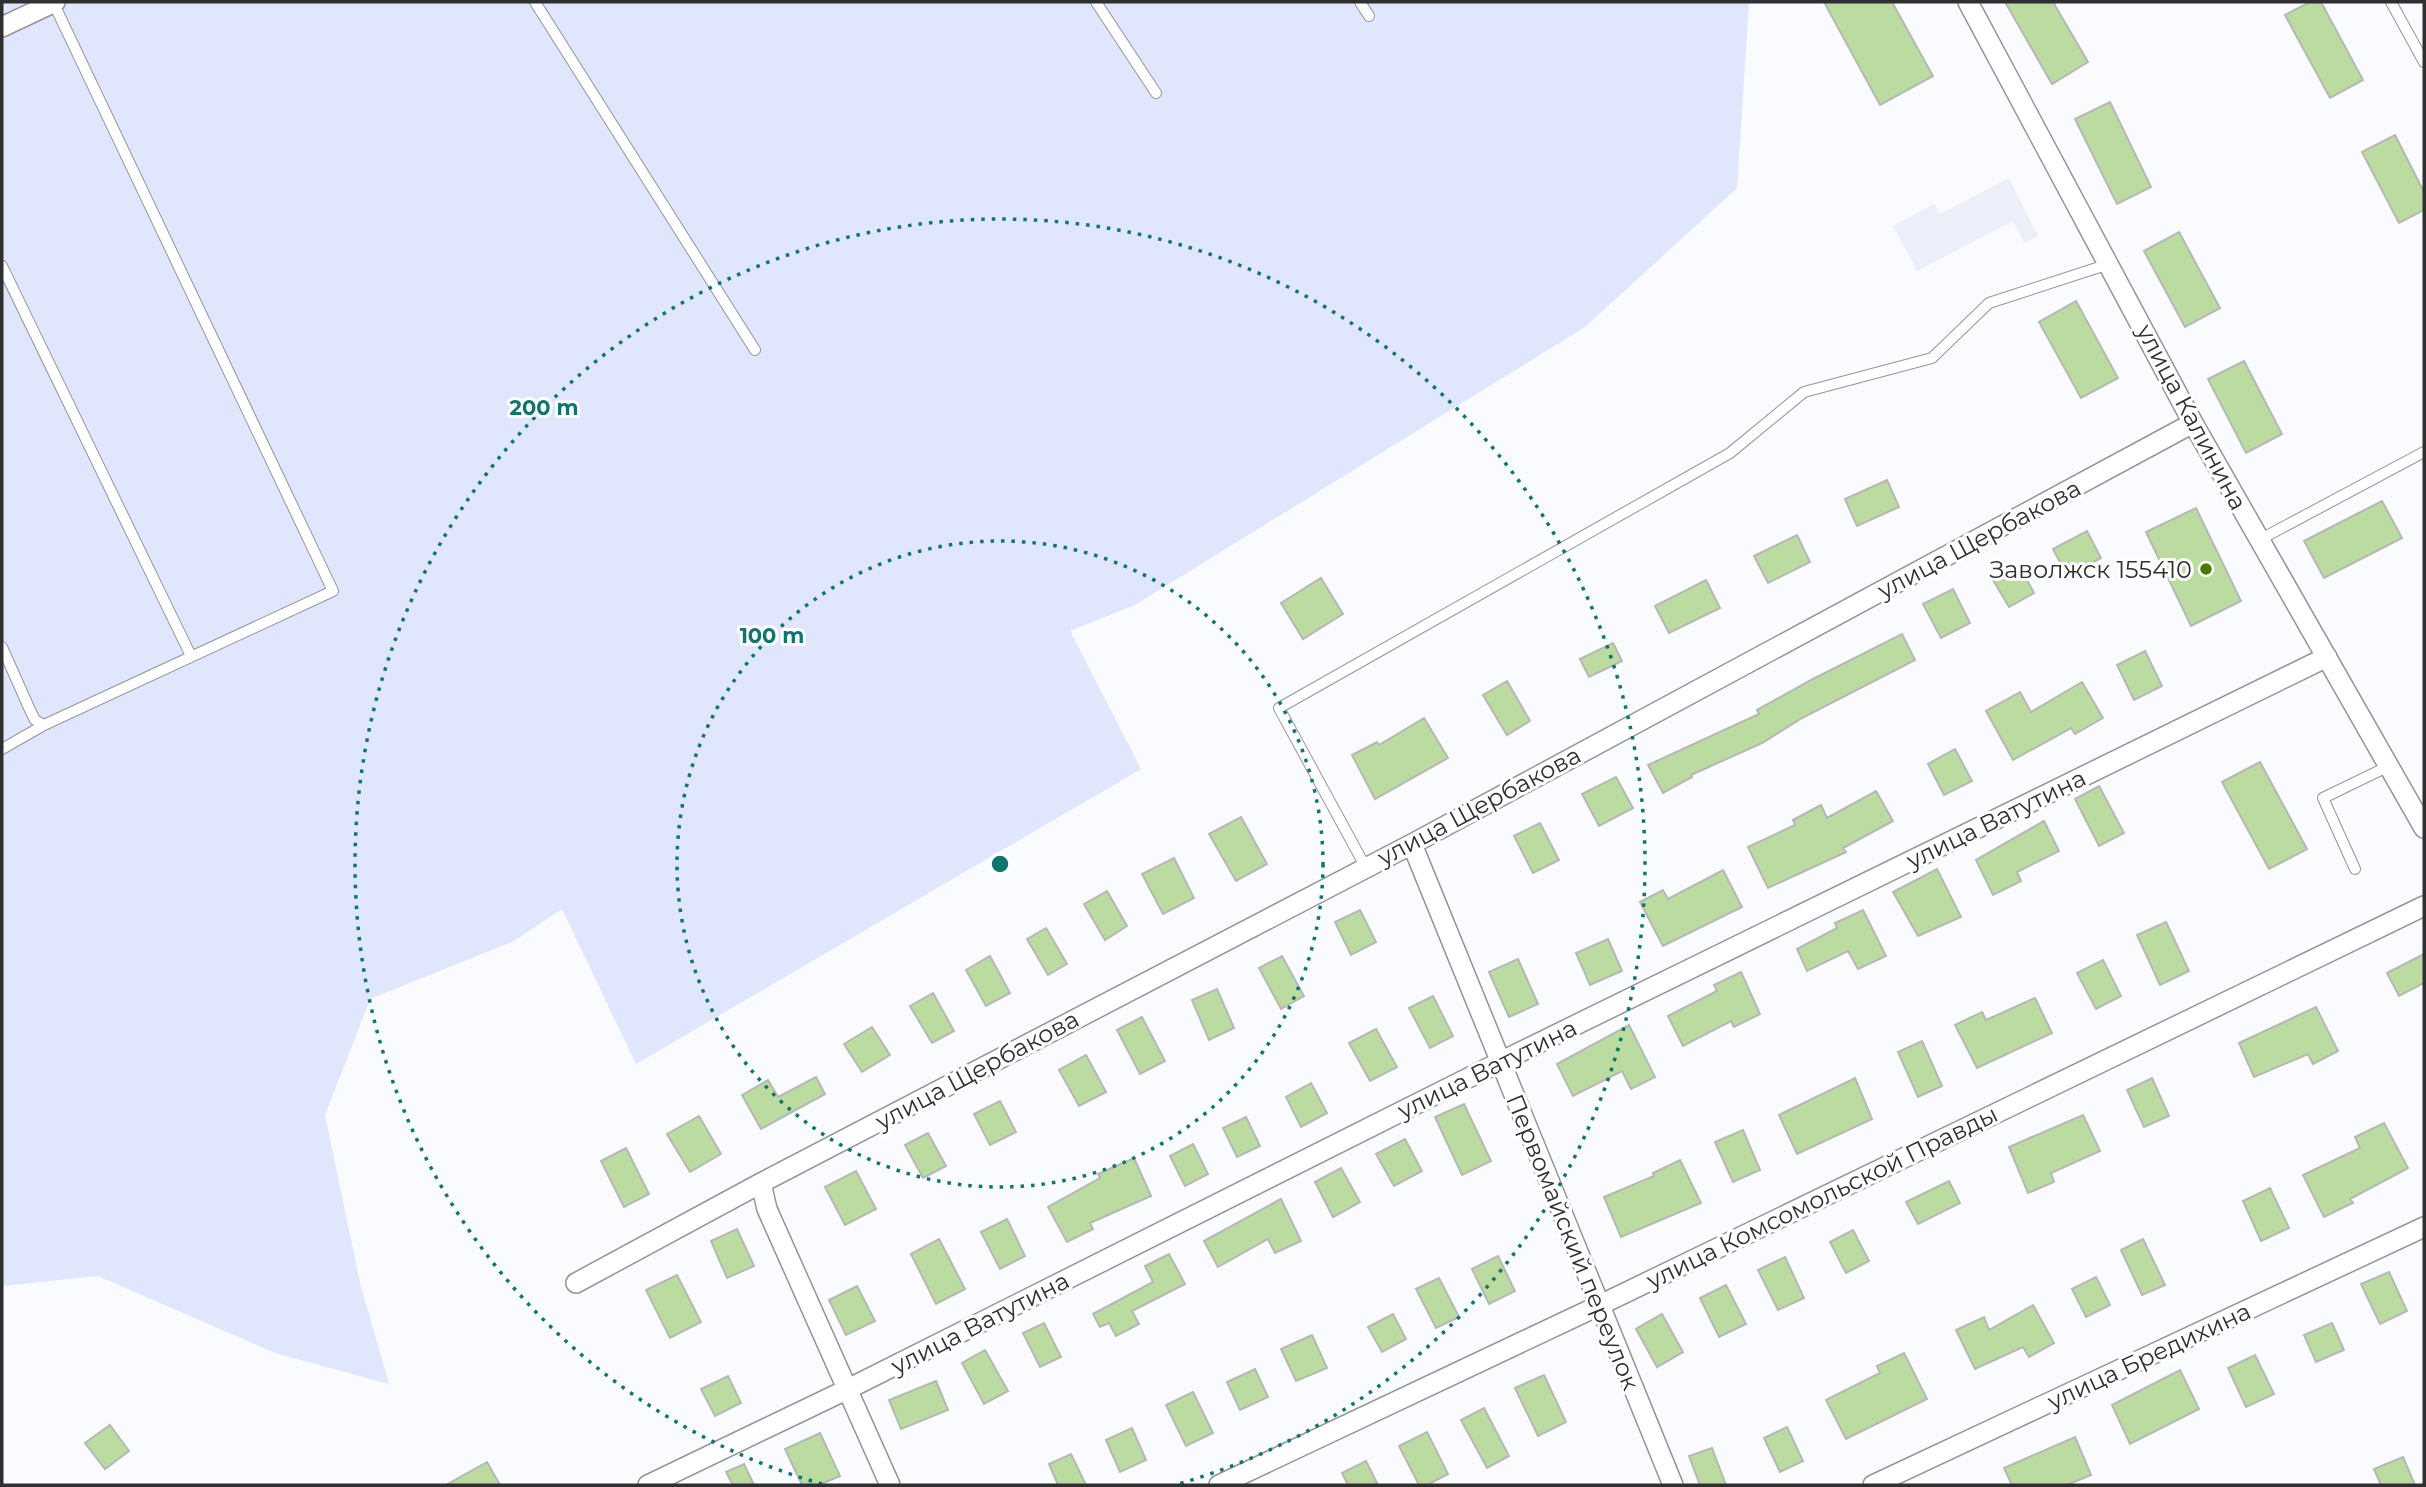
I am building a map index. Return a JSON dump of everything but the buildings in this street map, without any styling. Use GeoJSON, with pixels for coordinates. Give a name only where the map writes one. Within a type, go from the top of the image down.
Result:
{"type":"FeatureCollection","features":[{"type":"Feature","properties":{"kind":"street"},"geometry":{"type":"LineString","coordinates":[[2,27],[54,2]]}},
{"type":"Feature","properties":{"kind":"street","name":"улица Калинина"},"geometry":{"type":"LineString","coordinates":[[1968,2],[2193,423],[2424,828]]}},
{"type":"Feature","properties":{"kind":"street","name":"улица Щербакова"},"geometry":{"type":"LineString","coordinates":[[576,1283],[761,1183],[1412,844],[2193,423]]}},
{"type":"Feature","properties":{"kind":"street","name":"улица Ватутина"},"geometry":{"type":"LineString","coordinates":[[648,1485],[848,1389],[1500,1062],[2327,656]]}},
{"type":"Feature","properties":{"kind":"street","name":"Первомайский переулок"},"geometry":{"type":"LineString","coordinates":[[1412,844],[1672,1485]]}},
{"type":"Feature","properties":{"kind":"street","name":"улица Комсомольской Правды"},"geometry":{"type":"LineString","coordinates":[[1219,1485],[1598,1306],[2424,906]]}},
{"type":"Feature","properties":{"kind":"street"},"geometry":{"type":"LineString","coordinates":[[761,1183],[767,1209],[890,1485]]}},
{"type":"Feature","properties":{"kind":"street","name":"улица Бредихина"},"geometry":{"type":"LineString","coordinates":[[1873,1485],[2424,1227]]}},
{"type":"Feature","properties":{"kind":"lane"},"geometry":{"type":"LineString","coordinates":[[2,749],[44,725],[334,591],[54,2]]}},
{"type":"Feature","properties":{"kind":"lane"},"geometry":{"type":"LineString","coordinates":[[535,2],[755,350]]}},
{"type":"Feature","properties":{"kind":"lane"},"geometry":{"type":"LineString","coordinates":[[1096,2],[1156,93]]}},
{"type":"Feature","properties":{"kind":"lane"},"geometry":{"type":"LineString","coordinates":[[1360,2],[1369,16]]}},
{"type":"Feature","properties":{"kind":"lane"},"geometry":{"type":"LineString","coordinates":[[2391,2],[2424,62]]}},
{"type":"Feature","properties":{"kind":"lane"},"geometry":{"type":"LineString","coordinates":[[1366,866],[1279,708],[1730,453],[1804,392],[1932,358],[1989,303],[2109,264]]}},
{"type":"Feature","properties":{"kind":"lane"},"geometry":{"type":"LineString","coordinates":[[2,266],[191,656]]}},
{"type":"Feature","properties":{"kind":"lane"},"geometry":{"type":"LineString","coordinates":[[2259,540],[2424,452]]}},
{"type":"Feature","properties":{"kind":"lane"},"geometry":{"type":"LineString","coordinates":[[2,647],[35,720],[44,725]]}},
{"type":"Feature","properties":{"kind":"lane"},"geometry":{"type":"LineString","coordinates":[[2355,869],[2323,798],[2389,766]]}},
{"type":"Feature","properties":{"kind":"shaded area"},"geometry":{"type":"Polygon","coordinates":[[[2,2],[1749,2],[1737,188],[1585,327],[1135,605],[1070,631],[1141,769],[636,1064],[562,909],[514,941],[370,999],[325,1115],[360,1283],[389,1384],[275,1353],[98,1276],[2,1286],[2,2]]]}},
{"type":"Feature","properties":{"kind":"shaded area"},"geometry":{"type":"Polygon","coordinates":[[[2009,178],[2038,236],[2024,243],[2013,221],[1917,271],[1893,226],[1934,204],[1940,214],[2009,178]]]}},
{"type":"Feature","properties":{"kind":"place","name":"Заволжск 155410"},"geometry":{"type":"Point","coordinates":[2206,569]}}]}
